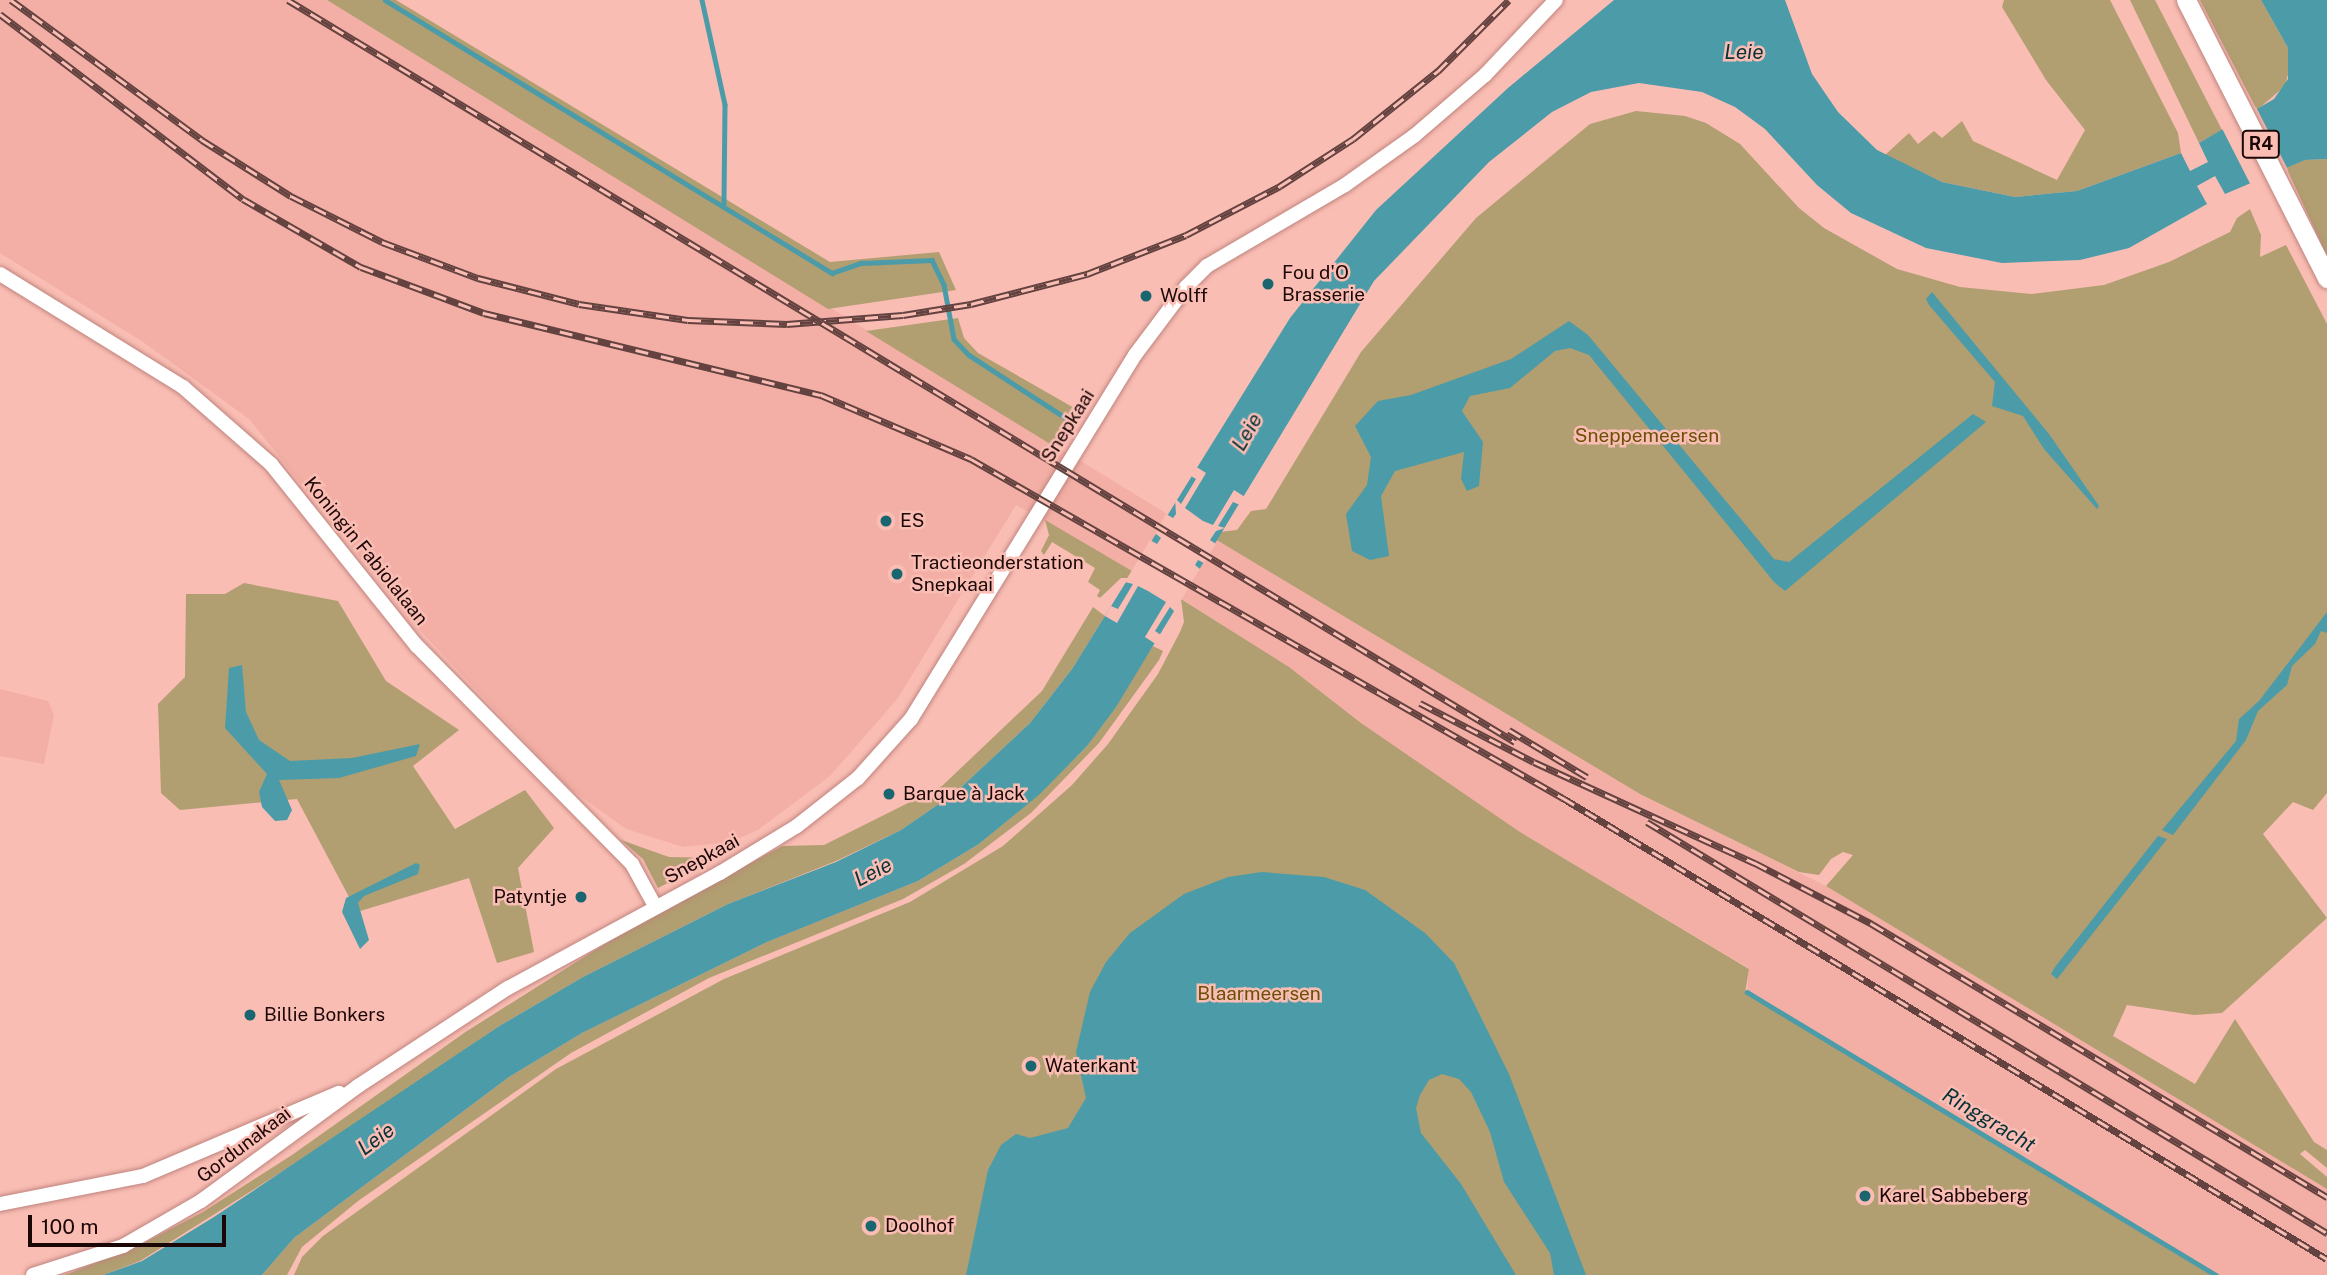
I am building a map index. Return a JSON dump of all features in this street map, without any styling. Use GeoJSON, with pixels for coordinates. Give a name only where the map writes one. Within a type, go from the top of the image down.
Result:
{"type":"FeatureCollection","features":[{"type":"Feature","properties":{"kind":"highway","name":"R4"},"geometry":{"type":"LineString","coordinates":[[2186,0],[2224,68],[2327,278]]}},
{"type":"Feature","properties":{"kind":"street","name":"Snepkaai"},"geometry":{"type":"LineString","coordinates":[[655,906],[797,826],[858,778],[911,719],[1135,355],[1185,287],[1208,266],[1345,185],[1414,136],[1485,75],[1556,0]]}},
{"type":"Feature","properties":{"kind":"street","name":"Koningin Fabiolalaan"},"geometry":{"type":"LineString","coordinates":[[0,274],[183,387],[271,464],[417,646],[632,864],[655,906]]}},
{"type":"Feature","properties":{"kind":"street","name":"Gordunakaai"},"geometry":{"type":"LineString","coordinates":[[33,1275],[123,1246],[201,1201],[358,1086],[508,988],[655,906]]}},
{"type":"Feature","properties":{"kind":"street","name":"Gordunakaai"},"geometry":{"type":"LineString","coordinates":[[0,1204],[112,1185],[188,1159],[259,1124],[358,1086]]}},
{"type":"Feature","properties":{"kind":"shaded area"},"geometry":{"type":"Polygon","coordinates":[[[0,0],[327,0],[1169,515],[1132,571],[1016,505],[898,698],[830,776],[758,830],[730,842],[683,847],[626,829],[569,788],[412,622],[249,419],[143,342],[0,253],[0,0]]]}},
{"type":"Feature","properties":{"kind":"shaded area"},"geometry":{"type":"Polygon","coordinates":[[[1215,539],[1640,794],[1826,886],[2327,1189],[2327,1275],[2216,1275],[1747,992],[1749,968],[1520,832],[1361,723],[1289,667],[1182,599],[1215,539]]]}},
{"type":"Feature","properties":{"kind":"shaded area"},"geometry":{"type":"Polygon","coordinates":[[[0,689],[48,701],[54,715],[44,764],[0,756],[0,689]]]}},
{"type":"Feature","properties":{"kind":"green space"},"geometry":{"type":"Polygon","coordinates":[[[327,0],[396,0],[830,262],[939,252],[956,290],[828,309],[327,0]]]}},
{"type":"Feature","properties":{"kind":"green space"},"geometry":{"type":"Polygon","coordinates":[[[2004,0],[2110,0],[2178,133],[2181,153],[2077,191],[2015,197],[1942,182],[1885,155],[1909,133],[1918,144],[1934,131],[1942,138],[1962,121],[1973,141],[2057,180],[2085,130],[2046,80],[2002,7],[2004,0]]]}},
{"type":"Feature","properties":{"kind":"green space"},"geometry":{"type":"Polygon","coordinates":[[[2130,0],[2155,0],[2222,130],[2199,143],[2130,0]]]}},
{"type":"Feature","properties":{"kind":"green space"},"geometry":{"type":"Polygon","coordinates":[[[2200,0],[2261,0],[2288,48],[2291,62],[2285,86],[2257,110],[2200,0]]]}},
{"type":"Feature","properties":{"kind":"green space","name":"Sneppemeersen"},"geometry":{"type":"Polygon","coordinates":[[[1636,111],[1685,116],[1706,123],[1740,144],[1799,208],[1824,228],[1897,269],[1960,287],[2031,294],[2104,285],[2169,262],[2230,232],[2237,218],[2250,209],[2261,235],[2260,257],[2286,245],[2327,324],[2327,793],[2313,810],[2293,802],[2263,834],[2327,918],[2222,1013],[2194,1015],[2127,1005],[2113,1036],[2195,1084],[2235,1019],[2314,1142],[2327,1150],[2327,1168],[2305,1150],[2300,1154],[2327,1177],[2327,1189],[1826,886],[1853,855],[1843,852],[1831,859],[1819,875],[1799,872],[1640,794],[1215,539],[1219,532],[1237,530],[1251,511],[1266,509],[1361,352],[1476,218],[1590,124],[1636,111]]]}},
{"type":"Feature","properties":{"kind":"green space"},"geometry":{"type":"Polygon","coordinates":[[[2327,159],[2327,256],[2286,167],[2305,160],[2327,159]]]}},
{"type":"Feature","properties":{"kind":"green space"},"geometry":{"type":"Polygon","coordinates":[[[958,318],[964,338],[978,353],[1083,413],[1060,450],[866,331],[958,318]]]}},
{"type":"Feature","properties":{"kind":"green space"},"geometry":{"type":"Polygon","coordinates":[[[1045,520],[1132,571],[1128,578],[1121,578],[1100,598],[1097,596],[1100,590],[1088,582],[1095,568],[1052,542],[1044,555],[1041,551],[1049,535],[1045,520]]]}},
{"type":"Feature","properties":{"kind":"green space"},"geometry":{"type":"Polygon","coordinates":[[[244,583],[338,601],[386,681],[459,730],[413,766],[455,829],[525,790],[554,828],[518,868],[534,952],[497,963],[469,878],[357,912],[297,799],[180,810],[161,793],[158,704],[185,677],[186,594],[225,594],[244,583]]]}},
{"type":"Feature","properties":{"kind":"green space","name":"Blaarmeersen"},"geometry":{"type":"Polygon","coordinates":[[[1181,599],[1289,667],[1361,723],[1520,832],[1749,969],[1745,993],[2211,1275],[294,1275],[302,1257],[323,1236],[556,1069],[724,979],[910,902],[1003,846],[1072,785],[1108,744],[1158,674],[1180,632],[1184,622],[1181,599]]]}},
{"type":"Feature","properties":{"kind":"green space"},"geometry":{"type":"Polygon","coordinates":[[[1093,607],[1105,616],[1072,669],[1030,723],[956,792],[901,830],[836,861],[728,904],[583,977],[501,1025],[351,1128],[140,1261],[103,1275],[65,1275],[138,1246],[203,1212],[292,1155],[464,1033],[614,938],[782,846],[824,845],[942,786],[1042,691],[1093,607]]]}},
{"type":"Feature","properties":{"kind":"green space"},"geometry":{"type":"Polygon","coordinates":[[[1153,646],[1163,651],[1159,660],[1099,743],[1031,813],[964,864],[903,899],[709,978],[571,1053],[358,1201],[302,1247],[287,1275],[262,1275],[294,1238],[509,1077],[582,1033],[769,941],[918,881],[979,844],[1039,794],[1087,746],[1153,646]]]}},
{"type":"Feature","properties":{"kind":"green space"},"geometry":{"type":"Polygon","coordinates":[[[621,840],[669,857],[717,858],[658,888],[643,859],[621,840]]]}},
{"type":"Feature","properties":{"kind":"water","name":"Leie"},"geometry":{"type":"Polygon","coordinates":[[[1614,0],[1785,0],[1812,74],[1838,112],[1877,150],[1942,182],[2015,197],[2077,191],[2181,153],[2190,171],[2208,162],[2199,143],[2274,99],[2288,79],[2288,48],[2261,0],[2327,0],[2327,159],[2305,160],[2225,194],[2215,176],[2197,186],[2207,204],[2129,248],[2080,260],[2002,263],[1926,248],[1851,213],[1817,185],[1765,129],[1735,107],[1702,92],[1639,83],[1591,92],[1552,112],[1489,162],[1374,281],[1116,707],[1087,746],[1040,794],[979,844],[918,881],[767,942],[582,1033],[509,1077],[294,1238],[262,1275],[103,1275],[142,1261],[214,1217],[501,1025],[583,977],[728,904],[836,862],[901,830],[956,792],[1030,723],[1072,669],[1290,318],[1376,210],[1508,88],[1614,0]]]}},
{"type":"Feature","properties":{"kind":"water"},"geometry":{"type":"Polygon","coordinates":[[[1932,292],[2049,434],[2099,506],[2097,509],[2044,449],[2023,416],[1992,406],[1995,382],[1929,305],[1926,299],[1932,292]]]}},
{"type":"Feature","properties":{"kind":"water"},"geometry":{"type":"Polygon","coordinates":[[[1569,321],[1588,335],[1774,559],[1789,562],[1973,414],[1986,422],[1785,591],[1774,582],[1589,355],[1570,348],[1555,351],[1510,388],[1470,396],[1462,411],[1483,442],[1479,486],[1467,491],[1461,479],[1464,452],[1395,471],[1381,496],[1389,556],[1370,560],[1352,551],[1346,514],[1367,485],[1371,457],[1355,426],[1378,401],[1411,395],[1511,359],[1569,321]]]}},
{"type":"Feature","properties":{"kind":"water"},"geometry":{"type":"Polygon","coordinates":[[[2327,612],[2327,633],[2321,631],[2315,644],[2292,666],[2287,685],[2258,711],[2246,740],[2173,835],[2162,830],[2236,741],[2239,719],[2259,701],[2327,612]]]}},
{"type":"Feature","properties":{"kind":"water"},"geometry":{"type":"Polygon","coordinates":[[[242,665],[246,712],[259,740],[290,761],[352,758],[420,744],[416,756],[339,778],[279,780],[292,810],[287,820],[275,821],[262,807],[259,792],[267,774],[225,728],[229,668],[242,665]]]}},
{"type":"Feature","properties":{"kind":"water"},"geometry":{"type":"Polygon","coordinates":[[[2158,836],[2167,839],[2057,979],[2051,974],[2055,967],[2158,836]]]}},
{"type":"Feature","properties":{"kind":"water"},"geometry":{"type":"Polygon","coordinates":[[[416,863],[420,865],[418,874],[364,896],[358,903],[369,940],[360,949],[342,912],[346,898],[416,863]]]}},
{"type":"Feature","properties":{"kind":"water"},"geometry":{"type":"Polygon","coordinates":[[[1262,872],[1324,877],[1365,890],[1425,933],[1454,963],[1509,1074],[1586,1275],[1554,1275],[1550,1253],[1504,1182],[1490,1132],[1471,1092],[1459,1079],[1442,1074],[1429,1080],[1420,1095],[1416,1108],[1421,1133],[1461,1184],[1516,1275],[966,1275],[988,1170],[1001,1145],[1016,1134],[1030,1138],[1068,1128],[1086,1098],[1076,1052],[1090,992],[1106,962],[1130,933],[1184,894],[1228,877],[1262,872]]]}},
{"type":"Feature","properties":{"kind":"pier"},"geometry":{"type":"Polygon","coordinates":[[[2256,107],[2288,170],[2253,188],[2220,125],[2256,107]]]}},
{"type":"Feature","properties":{"kind":"pier"},"geometry":{"type":"Polygon","coordinates":[[[1195,466],[1206,473],[1185,508],[1203,521],[1213,525],[1234,490],[1245,497],[1240,505],[1233,502],[1218,526],[1225,528],[1216,531],[1210,540],[1216,544],[1204,563],[1198,560],[1195,565],[1200,569],[1175,612],[1170,607],[1155,631],[1161,635],[1157,645],[1145,637],[1166,602],[1148,591],[1138,586],[1117,623],[1105,616],[1111,606],[1118,609],[1133,584],[1125,582],[1150,540],[1157,544],[1161,538],[1155,533],[1166,514],[1173,518],[1176,514],[1175,498],[1181,504],[1196,479],[1189,475],[1195,466]]]}},
{"type":"Feature","properties":{"kind":"waterway"},"geometry":{"type":"LineString","coordinates":[[385,0],[832,273],[861,263],[932,260],[944,285],[954,339],[969,355],[1066,418]]}},
{"type":"Feature","properties":{"kind":"waterway"},"geometry":{"type":"LineString","coordinates":[[702,0],[725,105],[724,204]]}},
{"type":"Feature","properties":{"kind":"waterway","name":"Ringgracht"},"geometry":{"type":"LineString","coordinates":[[1747,992],[2216,1275]]}},
{"type":"Feature","properties":{"kind":"railway"},"geometry":{"type":"LineString","coordinates":[[11,0],[202,140],[291,196],[382,242],[478,278],[579,304],[688,320],[787,324],[903,315],[971,304],[1087,274],[1186,235],[1280,186],[1353,139],[1438,71],[1509,0]]}},
{"type":"Feature","properties":{"kind":"railway"},"geometry":{"type":"LineString","coordinates":[[288,0],[1515,742]]}},
{"type":"Feature","properties":{"kind":"railway"},"geometry":{"type":"LineString","coordinates":[[0,14],[243,199],[361,267],[484,313],[821,395],[971,459],[1563,798],[2327,1259]]}},
{"type":"Feature","properties":{"kind":"railway"},"geometry":{"type":"LineString","coordinates":[[1420,703],[1534,762],[1755,863],[1872,924],[2327,1197]]}},
{"type":"Feature","properties":{"kind":"railway"},"geometry":{"type":"LineString","coordinates":[[1509,730],[1587,777]]}},
{"type":"Feature","properties":{"kind":"railway"},"geometry":{"type":"LineString","coordinates":[[1647,822],[2327,1233]]}},
{"type":"Feature","properties":{"kind":"place","name":"Fou d'O Brasserie"},"geometry":{"type":"Point","coordinates":[1268,284]}},
{"type":"Feature","properties":{"kind":"place","name":"Wolff"},"geometry":{"type":"Point","coordinates":[1146,296]}},
{"type":"Feature","properties":{"kind":"place","name":"ES"},"geometry":{"type":"Point","coordinates":[886,521]}},
{"type":"Feature","properties":{"kind":"place","name":"Tractieonderstation Snepkaai"},"geometry":{"type":"Point","coordinates":[897,574]}},
{"type":"Feature","properties":{"kind":"place","name":"Barque à Jack"},"geometry":{"type":"Point","coordinates":[889,794]}},
{"type":"Feature","properties":{"kind":"place","name":"Patyntje"},"geometry":{"type":"Point","coordinates":[581,897]}},
{"type":"Feature","properties":{"kind":"place","name":"Billie Bonkers"},"geometry":{"type":"Point","coordinates":[250,1015]}},
{"type":"Feature","properties":{"kind":"place","name":"Waterkant"},"geometry":{"type":"Point","coordinates":[1031,1066]}},
{"type":"Feature","properties":{"kind":"place","name":"Karel Sabbeberg"},"geometry":{"type":"Point","coordinates":[1865,1196]}},
{"type":"Feature","properties":{"kind":"place","name":"Doolhof"},"geometry":{"type":"Point","coordinates":[871,1226]}}]}
